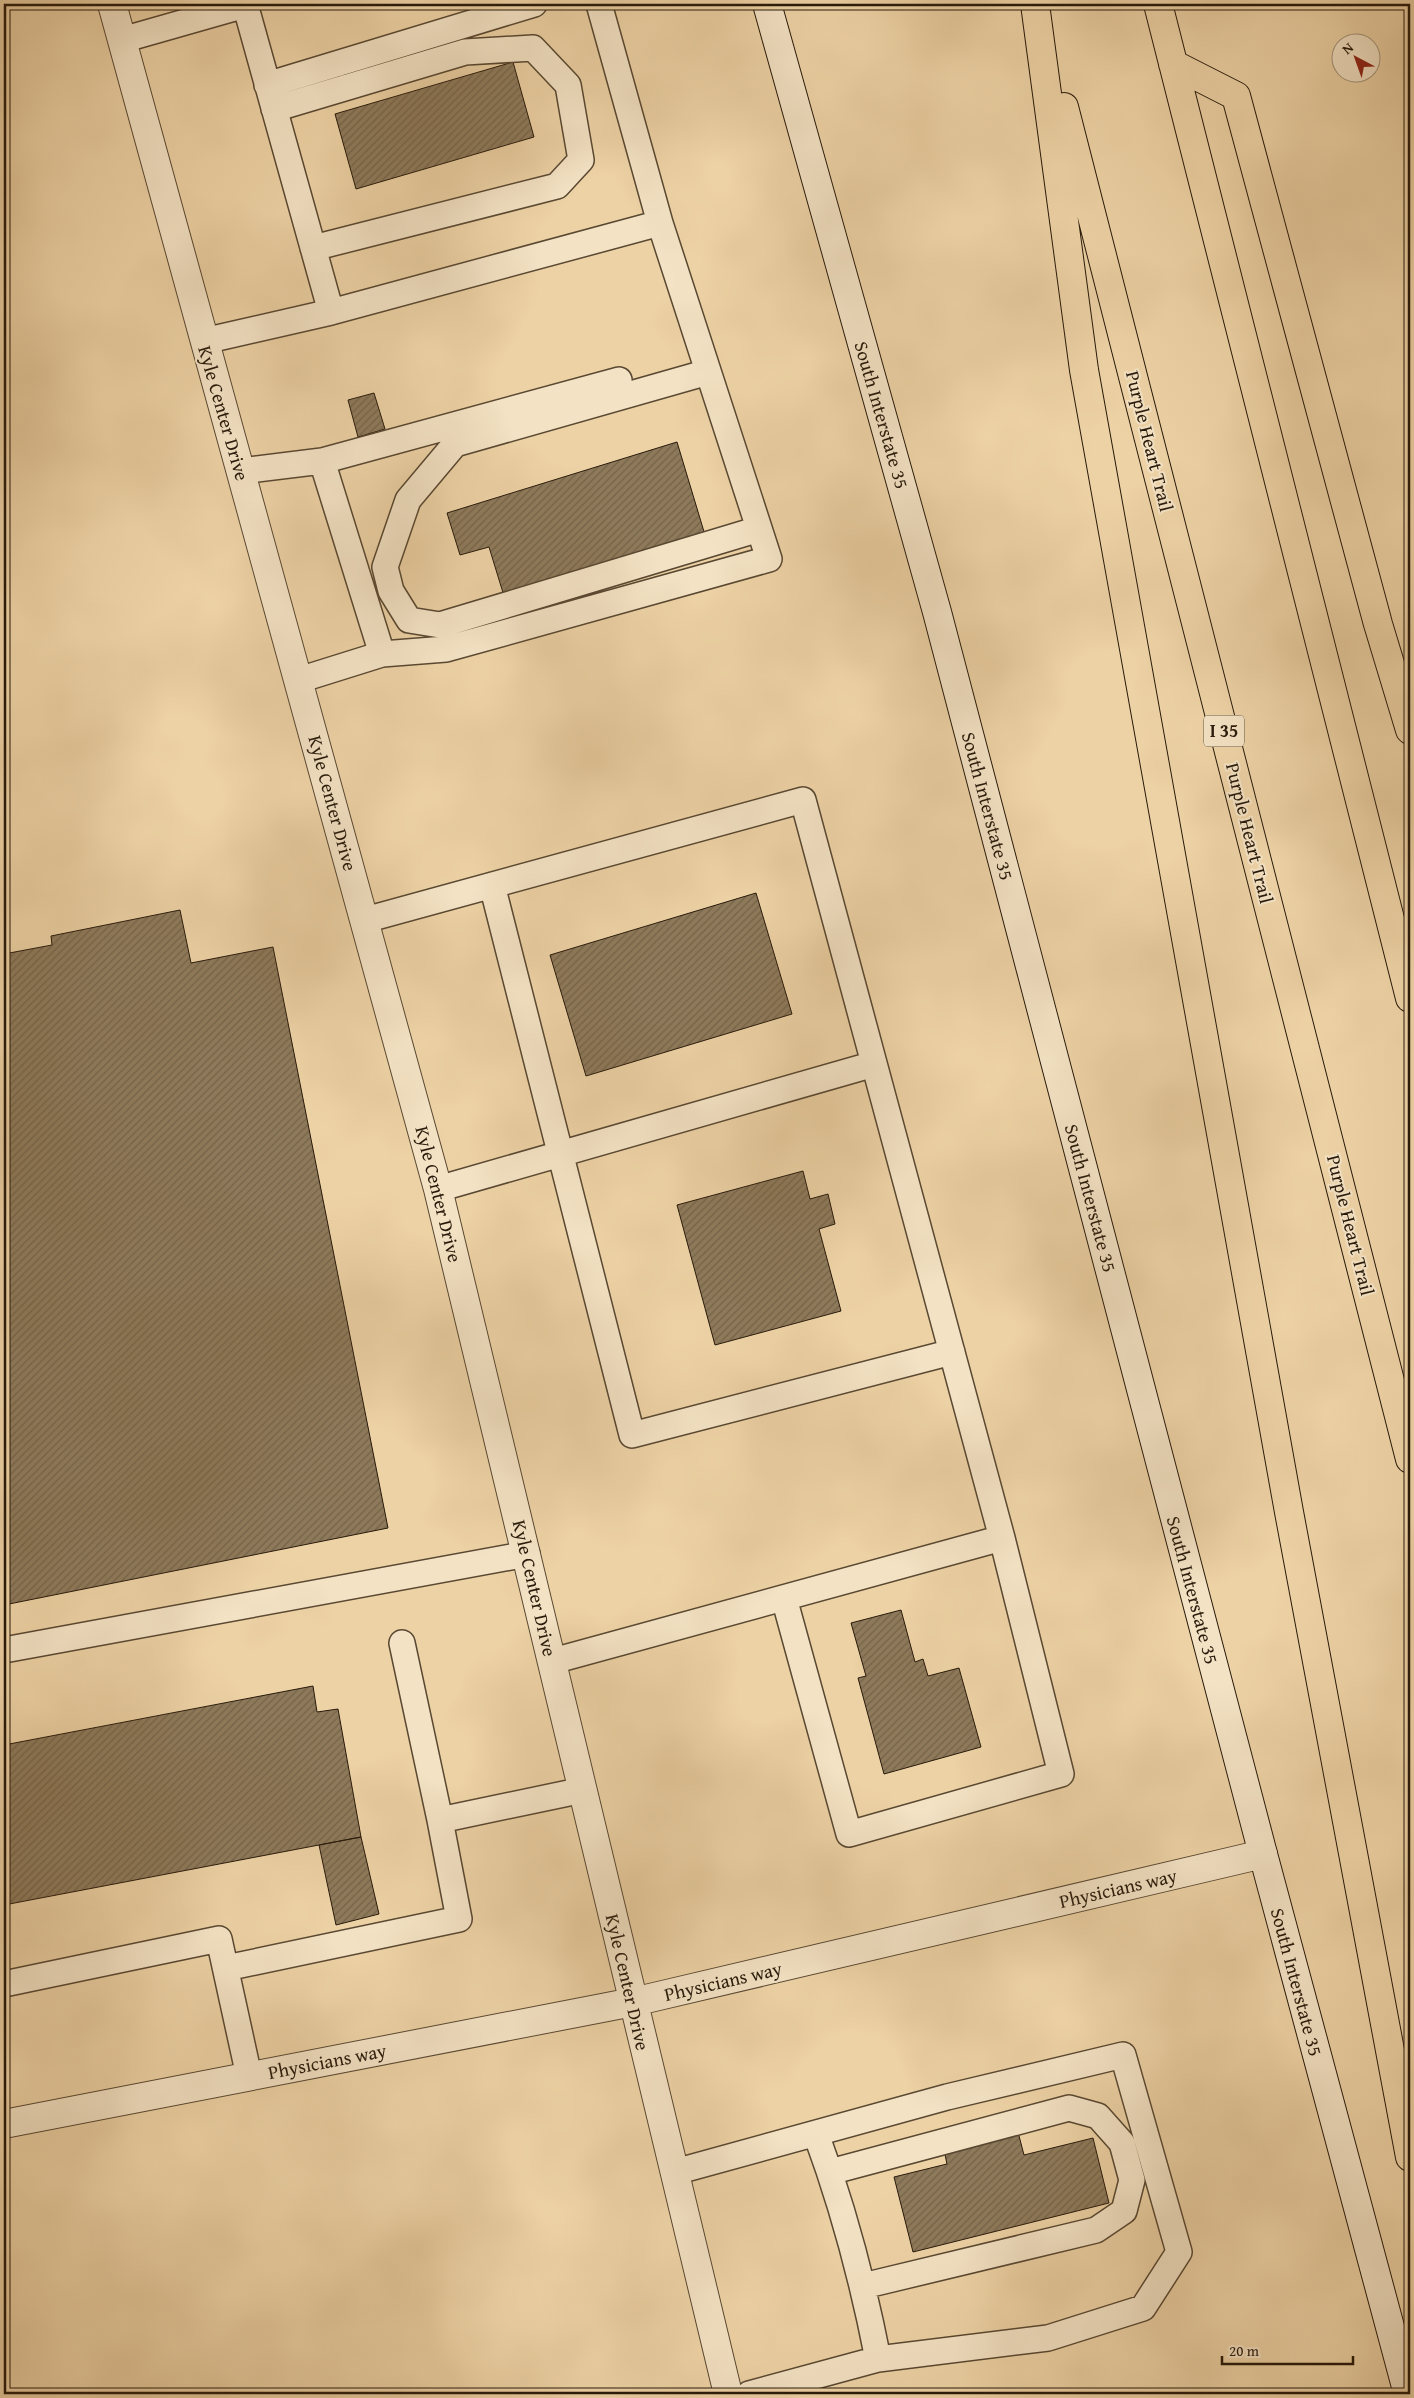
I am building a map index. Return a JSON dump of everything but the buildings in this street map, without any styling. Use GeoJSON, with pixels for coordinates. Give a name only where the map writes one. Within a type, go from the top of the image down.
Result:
{"type":"FeatureCollection","features":[{"type":"Feature","properties":{"kind":"highway","name":"Purple Heart Trail"},"geometry":{"type":"LineString","coordinates":[[1036,4],[1410,1459]]}},
{"type":"Feature","properties":{"kind":"highway"},"geometry":{"type":"LineString","coordinates":[[1036,4],[1084,370],[1286,1493],[1410,2157]]}},
{"type":"Feature","properties":{"kind":"highway"},"geometry":{"type":"LineString","coordinates":[[1158,4],[1410,998]]}},
{"type":"Feature","properties":{"kind":"highway"},"geometry":{"type":"LineString","coordinates":[[1173,64],[1236,96],[1378,624],[1410,730]]}},
{"type":"Feature","properties":{"kind":"street","name":"Kyle Center Drive"},"geometry":{"type":"LineString","coordinates":[[112,4],[438,1189],[728,2394]]}},
{"type":"Feature","properties":{"kind":"street","name":"South Interstate 35"},"geometry":{"type":"LineString","coordinates":[[767,4],[937,612],[1263,1854],[1408,2394]]}},
{"type":"Feature","properties":{"kind":"street","name":"Physicians way"},"geometry":{"type":"LineString","coordinates":[[4,2124],[633,2002],[1263,1854]]}},
{"type":"Feature","properties":{"kind":"lane"},"geometry":{"type":"LineString","coordinates":[[122,40],[245,4],[331,312]]}},
{"type":"Feature","properties":{"kind":"lane"},"geometry":{"type":"LineString","coordinates":[[267,85],[534,4]]}},
{"type":"Feature","properties":{"kind":"lane"},"geometry":{"type":"LineString","coordinates":[[299,680],[382,654],[446,649],[769,559],[660,223],[599,4]]}},
{"type":"Feature","properties":{"kind":"lane"},"geometry":{"type":"LineString","coordinates":[[274,109],[465,52],[533,48],[568,85],[581,160],[557,186],[313,248]]}},
{"type":"Feature","properties":{"kind":"lane"},"geometry":{"type":"LineString","coordinates":[[204,341],[331,312],[660,223]]}},
{"type":"Feature","properties":{"kind":"lane"},"geometry":{"type":"LineString","coordinates":[[241,471],[322,460],[706,365]]}},
{"type":"Feature","properties":{"kind":"lane"},"geometry":{"type":"LineString","coordinates":[[706,365],[455,444],[408,500],[385,567],[390,591],[409,620],[440,625],[759,529]]}},
{"type":"Feature","properties":{"kind":"lane"},"geometry":{"type":"LineString","coordinates":[[322,460],[382,654]]}},
{"type":"Feature","properties":{"kind":"lane"},"geometry":{"type":"LineString","coordinates":[[365,920],[803,800],[1002,1538],[1061,1774],[849,1834],[784,1598]]}},
{"type":"Feature","properties":{"kind":"lane"},"geometry":{"type":"LineString","coordinates":[[492,885],[632,1435],[952,1352]]}},
{"type":"Feature","properties":{"kind":"lane"},"geometry":{"type":"LineString","coordinates":[[438,1189],[874,1064]]}},
{"type":"Feature","properties":{"kind":"lane"},"geometry":{"type":"LineString","coordinates":[[553,1661],[1002,1538]]}},
{"type":"Feature","properties":{"kind":"lane"},"geometry":{"type":"LineString","coordinates":[[4,1650],[527,1554]]}},
{"type":"Feature","properties":{"kind":"lane"},"geometry":{"type":"LineString","coordinates":[[226,1968],[459,1919],[402,1644]]}},
{"type":"Feature","properties":{"kind":"lane"},"geometry":{"type":"LineString","coordinates":[[440,1820],[583,1790]]}},
{"type":"Feature","properties":{"kind":"lane"},"geometry":{"type":"LineString","coordinates":[[4,1984],[219,1939],[249,2076]]}},
{"type":"Feature","properties":{"kind":"lane"},"geometry":{"type":"LineString","coordinates":[[674,2172],[766,2145],[816,2134],[946,2097],[1123,2055],[1179,2252],[1143,2308],[1048,2338],[878,2359],[749,2394]]}},
{"type":"Feature","properties":{"kind":"lane"},"geometry":{"type":"LineString","coordinates":[[830,2172],[1069,2108],[1098,2116],[1122,2143],[1132,2180],[1124,2211],[1096,2230],[863,2286]]}},
{"type":"Feature","properties":{"kind":"lane"},"geometry":{"type":"LineString","coordinates":[[816,2134],[830,2172],[863,2286],[878,2359]]}}]}
